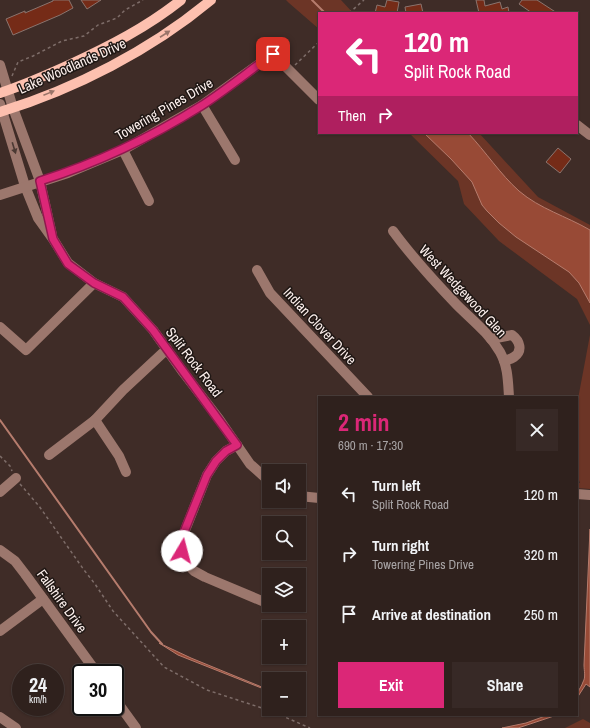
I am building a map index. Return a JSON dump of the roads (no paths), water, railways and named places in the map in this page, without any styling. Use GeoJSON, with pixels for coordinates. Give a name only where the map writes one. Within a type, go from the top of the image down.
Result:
{"type":"FeatureCollection","features":[{"type":"Feature","properties":{"kind":"main road","name":"Lake Woodlands Drive"},"geometry":{"type":"LineString","coordinates":[[5,88],[51,73],[102,50],[134,33],[162,15],[181,0]]}},
{"type":"Feature","properties":{"kind":"main road","name":"Lake Woodlands Drive"},"geometry":{"type":"LineString","coordinates":[[1,109],[13,108],[77,82],[121,60],[142,49],[175,28],[211,0]]}},
{"type":"Feature","properties":{"kind":"street","name":"Towering Pines Drive"},"geometry":{"type":"LineString","coordinates":[[0,195],[68,173],[123,150],[202,105],[273,54],[318,99]]}},
{"type":"Feature","properties":{"kind":"street","name":"Split Rock Road"},"geometry":{"type":"LineString","coordinates":[[0,65],[5,88],[40,181],[53,239]]}},
{"type":"Feature","properties":{"kind":"street"},"geometry":{"type":"LineString","coordinates":[[202,105],[235,160]]}},
{"type":"Feature","properties":{"kind":"street","name":"Split Rock Road"},"geometry":{"type":"LineString","coordinates":[[1,109],[25,186],[38,218],[68,264],[94,283],[123,297],[153,330],[250,464],[262,475]]}},
{"type":"Feature","properties":{"kind":"street"},"geometry":{"type":"LineString","coordinates":[[578,126],[590,135]]}},
{"type":"Feature","properties":{"kind":"street"},"geometry":{"type":"LineString","coordinates":[[123,150],[149,201]]}},
{"type":"Feature","properties":{"kind":"street","name":"West Wedgewood Glen"},"geometry":{"type":"LineString","coordinates":[[393,230],[412,256],[434,281],[491,339],[501,353],[508,382],[509,396]]}},
{"type":"Feature","properties":{"kind":"street","name":"Indian Clover Drive"},"geometry":{"type":"LineString","coordinates":[[257,270],[270,293],[367,396]]}},
{"type":"Feature","properties":{"kind":"street"},"geometry":{"type":"LineString","coordinates":[[0,327],[26,350],[94,283]]}},
{"type":"Feature","properties":{"kind":"street"},"geometry":{"type":"LineString","coordinates":[[491,339],[512,335],[517,338],[520,344],[519,352],[514,357],[504,361]]}},
{"type":"Feature","properties":{"kind":"street"},"geometry":{"type":"LineString","coordinates":[[49,456],[95,420],[123,390],[166,349]]}},
{"type":"Feature","properties":{"kind":"street"},"geometry":{"type":"LineString","coordinates":[[95,420],[119,456],[126,472]]}},
{"type":"Feature","properties":{"kind":"street"},"geometry":{"type":"LineString","coordinates":[[237,445],[226,451],[216,461],[207,475],[184,532],[182,551],[188,565],[194,571],[262,602]]}},
{"type":"Feature","properties":{"kind":"street"},"geometry":{"type":"LineString","coordinates":[[0,492],[16,478]]}},
{"type":"Feature","properties":{"kind":"street"},"geometry":{"type":"LineString","coordinates":[[578,494],[590,495]]}},
{"type":"Feature","properties":{"kind":"street"},"geometry":{"type":"LineString","coordinates":[[306,497],[318,498]]}},
{"type":"Feature","properties":{"kind":"street","name":"Fallshire Drive"},"geometry":{"type":"LineString","coordinates":[[0,550],[15,561],[91,664]]}},
{"type":"Feature","properties":{"kind":"street"},"geometry":{"type":"LineString","coordinates":[[0,631],[44,599]]}},
{"type":"Feature","properties":{"kind":"street"},"geometry":{"type":"LineString","coordinates":[[124,711],[136,728]]}},
{"type":"Feature","properties":{"kind":"street"},"geometry":{"type":"LineString","coordinates":[[0,717],[16,728]]}},
{"type":"Feature","properties":{"kind":"waterway"},"geometry":{"type":"LineString","coordinates":[[312,0],[324,12]]}},
{"type":"Feature","properties":{"kind":"waterway"},"geometry":{"type":"LineString","coordinates":[[0,420],[151,632],[162,644]]}}]}
